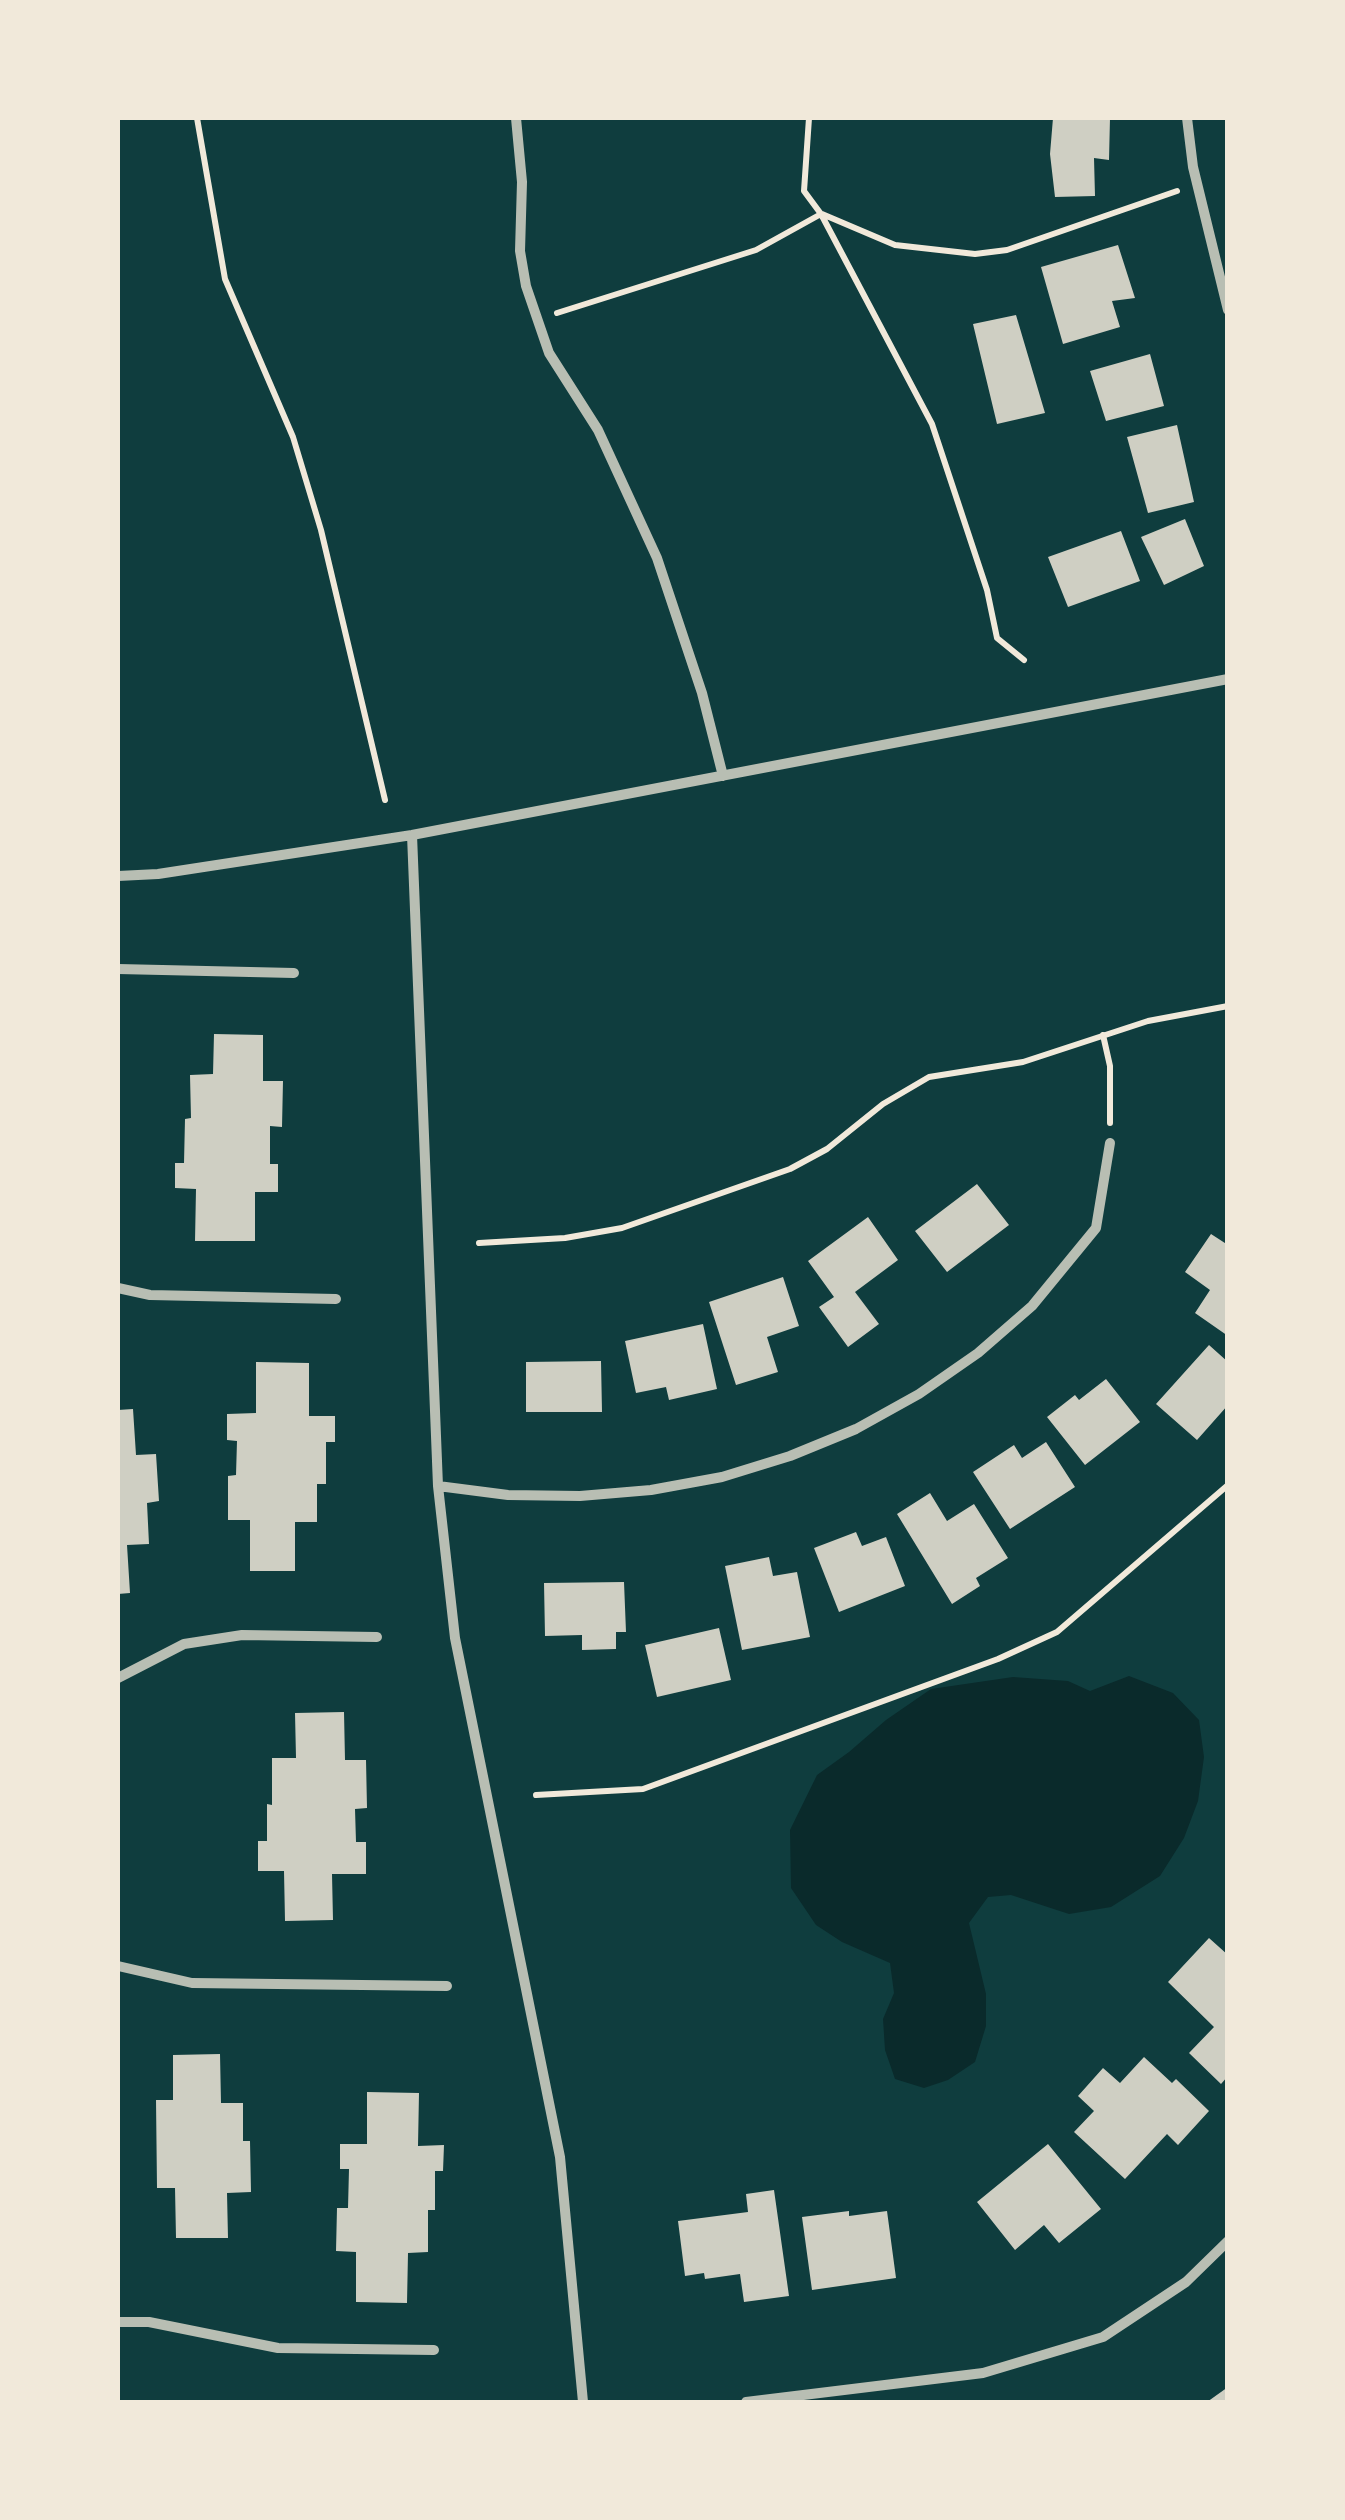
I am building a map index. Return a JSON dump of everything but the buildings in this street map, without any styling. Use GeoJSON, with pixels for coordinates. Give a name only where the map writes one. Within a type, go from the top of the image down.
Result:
{"type":"FeatureCollection","features":[{"type":"Feature","properties":{"kind":"street"},"geometry":{"type":"LineString","coordinates":[[516,118],[522,182],[520,251],[526,286],[549,353],[598,430],[657,558],[702,693],[722,776]]}},
{"type":"Feature","properties":{"kind":"street"},"geometry":{"type":"LineString","coordinates":[[1187,118],[1197,185],[1228,310]]}},
{"type":"Feature","properties":{"kind":"street"},"geometry":{"type":"LineString","coordinates":[[118,876],[158,874],[412,835],[1228,680]]}},
{"type":"Feature","properties":{"kind":"street"},"geometry":{"type":"LineString","coordinates":[[412,835],[438,1486],[454,1638],[560,2156],[583,2402]]}},
{"type":"Feature","properties":{"kind":"street"},"geometry":{"type":"LineString","coordinates":[[118,969],[294,973]]}},
{"type":"Feature","properties":{"kind":"street"},"geometry":{"type":"LineString","coordinates":[[438,1486],[508,1495],[580,1496],[651,1490],[722,1477],[790,1456],[856,1428],[934,1384],[978,1353],[1032,1306],[1096,1228],[1110,1143]]}},
{"type":"Feature","properties":{"kind":"street"},"geometry":{"type":"LineString","coordinates":[[118,1288],[150,1295],[336,1299]]}},
{"type":"Feature","properties":{"kind":"street"},"geometry":{"type":"LineString","coordinates":[[118,1678],[184,1644],[203,1641],[242,1635],[376,1638]]}},
{"type":"Feature","properties":{"kind":"street"},"geometry":{"type":"LineString","coordinates":[[118,1966],[192,1982],[447,1986]]}},
{"type":"Feature","properties":{"kind":"street"},"geometry":{"type":"LineString","coordinates":[[746,2402],[983,2373],[1103,2338],[1186,2282],[1228,2241]]}},
{"type":"Feature","properties":{"kind":"street"},"geometry":{"type":"LineString","coordinates":[[118,2322],[148,2322],[278,2348],[434,2350]]}},
{"type":"Feature","properties":{"kind":"path"},"geometry":{"type":"LineString","coordinates":[[196,118],[225,278],[293,438],[310,493],[385,800]]}},
{"type":"Feature","properties":{"kind":"path"},"geometry":{"type":"LineString","coordinates":[[809,118],[804,191],[821,214],[932,424],[987,590],[998,638],[1024,660]]}},
{"type":"Feature","properties":{"kind":"path"},"geometry":{"type":"LineString","coordinates":[[821,214],[895,245],[975,254],[1007,250],[1197,185]]}},
{"type":"Feature","properties":{"kind":"path"},"geometry":{"type":"LineString","coordinates":[[537,319],[756,250],[821,214]]}},
{"type":"Feature","properties":{"kind":"path"},"geometry":{"type":"LineString","coordinates":[[479,1242],[565,1238],[622,1228],[790,1169],[828,1148],[883,1104],[929,1077],[1023,1062],[1148,1020],[1228,1006]]}},
{"type":"Feature","properties":{"kind":"path"},"geometry":{"type":"LineString","coordinates":[[1104,1035],[1110,1066],[1110,1143]]}},
{"type":"Feature","properties":{"kind":"path"},"geometry":{"type":"LineString","coordinates":[[536,1795],[644,1790],[998,1659],[1057,1632],[1228,1485]]}},
{"type":"Feature","properties":{"kind":"water"},"geometry":{"type":"Polygon","coordinates":[[[1129,1676],[1173,1693],[1199,1720],[1204,1757],[1198,1801],[1184,1838],[1160,1876],[1111,1907],[1069,1914],[1011,1895],[988,1897],[969,1923],[986,1994],[986,2026],[975,2062],[948,2080],[924,2088],[895,2079],[885,2050],[883,2019],[894,1993],[890,1963],[842,1942],[816,1925],[791,1888],[790,1830],[817,1775],[931,1689],[1013,1677],[1068,1681],[1090,1691],[1129,1676]]]}}]}
